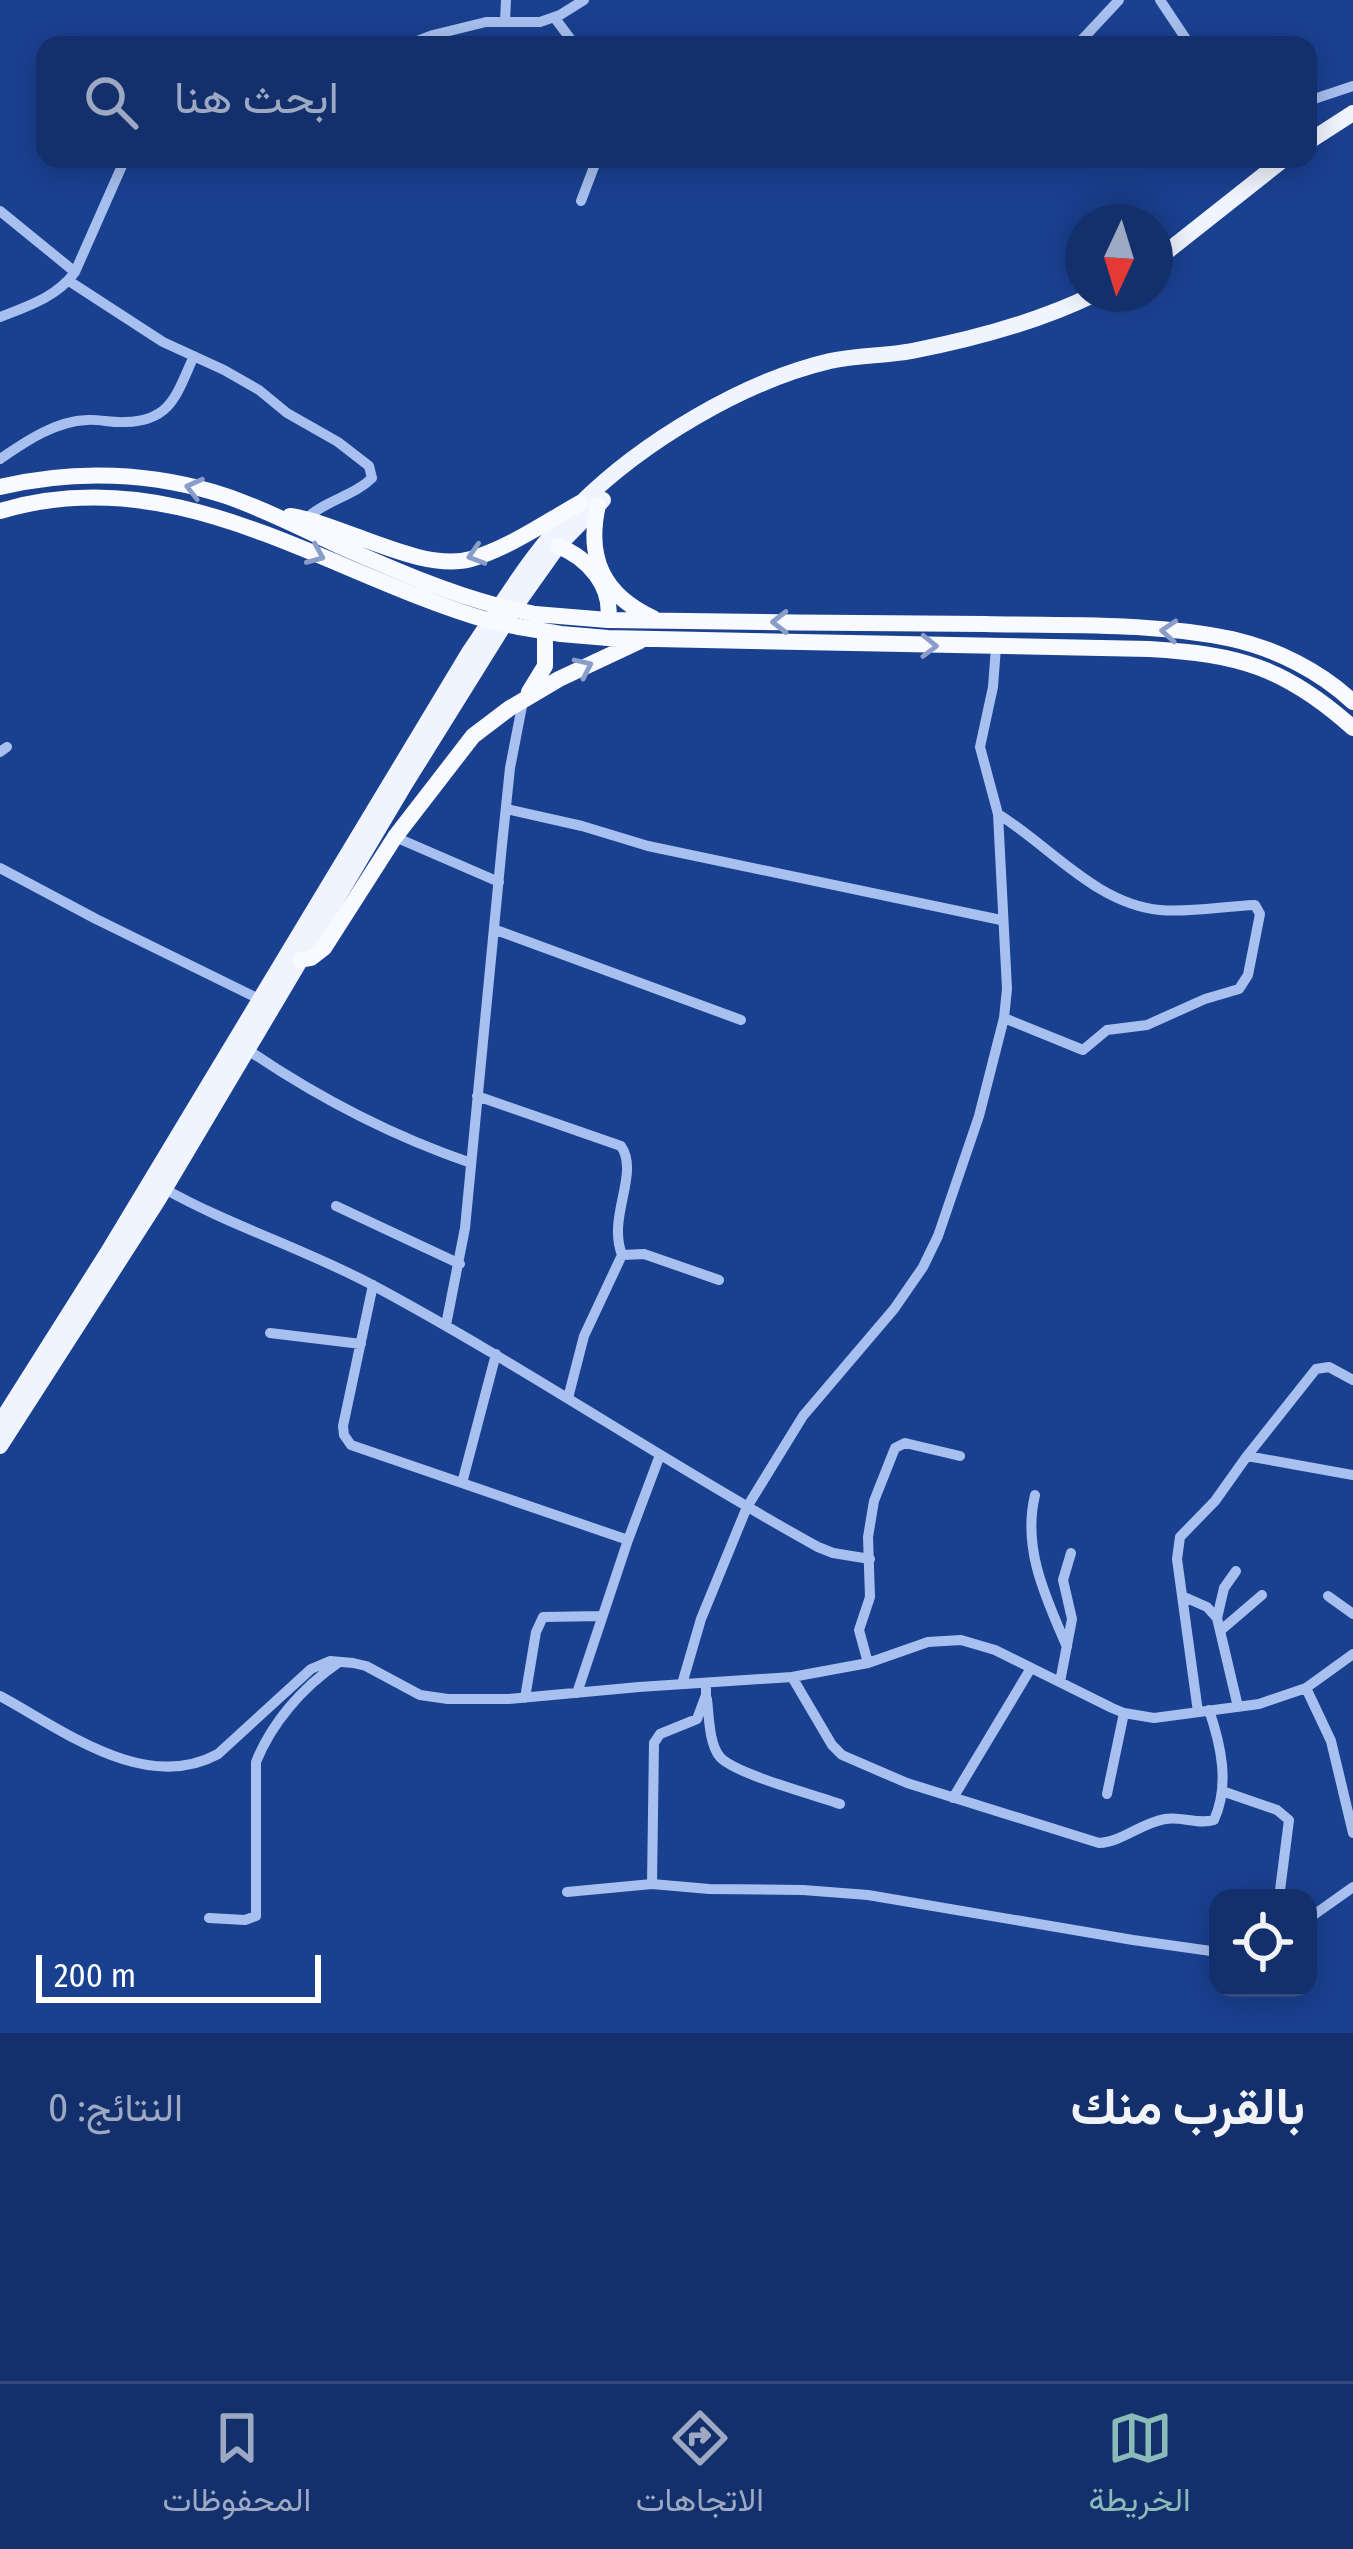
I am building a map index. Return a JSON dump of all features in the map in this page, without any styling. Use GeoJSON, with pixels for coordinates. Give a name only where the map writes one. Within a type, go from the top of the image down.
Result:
{"type":"FeatureCollection","features":[{"type":"Feature","properties":{"kind":"highway"},"geometry":{"type":"LineString","coordinates":[[0,487],[70,476],[112,476],[199,489],[265,512],[519,627],[545,632],[1204,652],[1237,659],[1286,679],[1353,728]]}},
{"type":"Feature","properties":{"kind":"highway"},"geometry":{"type":"LineString","coordinates":[[0,511],[93,497],[188,508],[263,532],[427,601],[494,614],[608,620],[1099,626],[1202,634],[1251,645],[1294,662],[1353,702]]}},
{"type":"Feature","properties":{"kind":"highway"},"geometry":{"type":"LineString","coordinates":[[265,512],[307,518],[419,557],[453,562],[497,548],[589,504],[594,556],[602,573],[630,606],[659,621]]}},
{"type":"Feature","properties":{"kind":"highway"},"geometry":{"type":"LineString","coordinates":[[558,546],[584,560],[596,576],[610,603],[608,620]]}},
{"type":"Feature","properties":{"kind":"highway"},"geometry":{"type":"LineString","coordinates":[[1097,647],[1099,626]]}},
{"type":"Feature","properties":{"kind":"highway"},"geometry":{"type":"LineString","coordinates":[[524,701],[545,665],[545,632]]}},
{"type":"Feature","properties":{"kind":"highway"},"geometry":{"type":"LineString","coordinates":[[295,956],[311,958],[324,948],[395,838],[473,736],[559,679],[646,638]]}},
{"type":"Feature","properties":{"kind":"main road"},"geometry":{"type":"LineString","coordinates":[[1317,136],[1353,113]]}},
{"type":"Feature","properties":{"kind":"main road"},"geometry":{"type":"LineString","coordinates":[[1173,247],[1273,168]]}},
{"type":"Feature","properties":{"kind":"main road"},"geometry":{"type":"LineString","coordinates":[[0,1423],[248,1050],[295,956],[470,651],[530,562],[589,504],[711,415],[785,374],[833,360],[911,351],[1005,328],[1065,305]]}},
{"type":"Feature","properties":{"kind":"main road"},"geometry":{"type":"LineString","coordinates":[[0,1446],[157,1185],[259,999],[295,956],[519,601],[589,504]]}},
{"type":"Feature","properties":{"kind":"street"},"geometry":{"type":"LineString","coordinates":[[505,20],[506,0]]}},
{"type":"Feature","properties":{"kind":"street"},"geometry":{"type":"LineString","coordinates":[[434,36],[505,20],[533,23],[584,0]]}},
{"type":"Feature","properties":{"kind":"street"},"geometry":{"type":"LineString","coordinates":[[1085,36],[1119,0]]}},
{"type":"Feature","properties":{"kind":"street"},"geometry":{"type":"LineString","coordinates":[[1160,0],[1184,36]]}},
{"type":"Feature","properties":{"kind":"street"},"geometry":{"type":"LineString","coordinates":[[554,17],[568,36]]}},
{"type":"Feature","properties":{"kind":"street"},"geometry":{"type":"LineString","coordinates":[[1317,98],[1353,86]]}},
{"type":"Feature","properties":{"kind":"street"},"geometry":{"type":"LineString","coordinates":[[0,316],[40,301],[72,276],[121,168]]}},
{"type":"Feature","properties":{"kind":"street"},"geometry":{"type":"LineString","coordinates":[[580,200],[593,168]]}},
{"type":"Feature","properties":{"kind":"street"},"geometry":{"type":"LineString","coordinates":[[0,211],[134,325],[259,391],[369,466],[372,478],[368,484],[307,518]]}},
{"type":"Feature","properties":{"kind":"street"},"geometry":{"type":"LineString","coordinates":[[0,459],[72,422],[121,423],[159,416],[194,356]]}},
{"type":"Feature","properties":{"kind":"street"},"geometry":{"type":"LineString","coordinates":[[682,1684],[701,1619],[747,1508],[803,1416],[894,1309],[929,1255],[979,1116],[1004,1018],[1006,978],[998,814],[980,747],[997,647]]}},
{"type":"Feature","properties":{"kind":"street"},"geometry":{"type":"LineString","coordinates":[[446,1325],[460,1264],[510,768],[524,701]]}},
{"type":"Feature","properties":{"kind":"street"},"geometry":{"type":"LineString","coordinates":[[506,809],[648,846],[1001,920]]}},
{"type":"Feature","properties":{"kind":"street"},"geometry":{"type":"LineString","coordinates":[[998,814],[1089,882],[1123,899],[1163,910],[1255,905],[1260,914],[1248,975],[1234,992],[1205,999],[1147,1025],[1107,1030],[1084,1050],[1004,1018]]}},
{"type":"Feature","properties":{"kind":"street"},"geometry":{"type":"LineString","coordinates":[[395,838],[499,882]]}},
{"type":"Feature","properties":{"kind":"street"},"geometry":{"type":"LineString","coordinates":[[0,868],[259,999]]}},
{"type":"Feature","properties":{"kind":"street"},"geometry":{"type":"LineString","coordinates":[[496,929],[741,1020]]}},
{"type":"Feature","properties":{"kind":"street"},"geometry":{"type":"LineString","coordinates":[[248,1050],[348,1111],[471,1162]]}},
{"type":"Feature","properties":{"kind":"street"},"geometry":{"type":"LineString","coordinates":[[477,1096],[621,1145],[628,1161],[616,1230],[622,1255]]}},
{"type":"Feature","properties":{"kind":"street"},"geometry":{"type":"LineString","coordinates":[[157,1185],[373,1285],[818,1547],[870,1559]]}},
{"type":"Feature","properties":{"kind":"street"},"geometry":{"type":"LineString","coordinates":[[336,1206],[460,1264]]}},
{"type":"Feature","properties":{"kind":"street"},"geometry":{"type":"LineString","coordinates":[[568,1398],[584,1336],[622,1255],[644,1254],[719,1280]]}},
{"type":"Feature","properties":{"kind":"street"},"geometry":{"type":"LineString","coordinates":[[373,1285],[343,1426],[347,1441],[367,1452],[628,1540]]}},
{"type":"Feature","properties":{"kind":"street"},"geometry":{"type":"LineString","coordinates":[[270,1333],[362,1344]]}},
{"type":"Feature","properties":{"kind":"street"},"geometry":{"type":"LineString","coordinates":[[462,1483],[496,1354]]}},
{"type":"Feature","properties":{"kind":"street"},"geometry":{"type":"LineString","coordinates":[[792,1677],[832,1745],[842,1755],[884,1775],[1105,1844],[1162,1819],[1210,1823],[1217,1816],[1222,1791],[1220,1744],[1204,1711],[1177,1544],[1316,1369],[1329,1367],[1353,1380]]}},
{"type":"Feature","properties":{"kind":"street"},"geometry":{"type":"LineString","coordinates":[[868,1664],[859,1630],[870,1597],[868,1537],[874,1501],[895,1448],[905,1443],[960,1456]]}},
{"type":"Feature","properties":{"kind":"street"},"geometry":{"type":"LineString","coordinates":[[577,1693],[660,1454]]}},
{"type":"Feature","properties":{"kind":"street"},"geometry":{"type":"LineString","coordinates":[[1247,1456],[1353,1475]]}},
{"type":"Feature","properties":{"kind":"street"},"geometry":{"type":"LineString","coordinates":[[1035,1495],[1030,1530],[1035,1563],[1067,1647]]}},
{"type":"Feature","properties":{"kind":"street"},"geometry":{"type":"LineString","coordinates":[[1060,1682],[1072,1619],[1063,1580],[1071,1553]]}},
{"type":"Feature","properties":{"kind":"street"},"geometry":{"type":"LineString","coordinates":[[1219,1625],[1225,1585],[1236,1571]]}},
{"type":"Feature","properties":{"kind":"street"},"geometry":{"type":"LineString","coordinates":[[1219,1625],[1262,1594]]}},
{"type":"Feature","properties":{"kind":"street"},"geometry":{"type":"LineString","coordinates":[[1182,1595],[1208,1607],[1219,1625],[1238,1707]]}},
{"type":"Feature","properties":{"kind":"street"},"geometry":{"type":"LineString","coordinates":[[1328,1596],[1353,1614]]}},
{"type":"Feature","properties":{"kind":"street"},"geometry":{"type":"LineString","coordinates":[[525,1698],[542,1617],[602,1616]]}},
{"type":"Feature","properties":{"kind":"street"},"geometry":{"type":"LineString","coordinates":[[0,1696],[121,1759],[191,1766],[218,1754],[311,1669],[330,1661],[366,1666],[433,1698],[525,1698],[682,1684],[706,1689],[868,1664],[928,1642],[962,1640],[981,1644],[1124,1713],[1154,1718],[1276,1700],[1306,1688],[1353,1654]]}},
{"type":"Feature","properties":{"kind":"street"},"geometry":{"type":"LineString","coordinates":[[209,1918],[256,1916],[256,1762],[302,1690],[341,1661]]}},
{"type":"Feature","properties":{"kind":"street"},"geometry":{"type":"LineString","coordinates":[[953,1798],[1031,1668]]}},
{"type":"Feature","properties":{"kind":"street"},"geometry":{"type":"LineString","coordinates":[[1306,1688],[1331,1741],[1353,1833]]}},
{"type":"Feature","properties":{"kind":"street"},"geometry":{"type":"LineString","coordinates":[[706,1689],[714,1746],[722,1759],[840,1804]]}},
{"type":"Feature","properties":{"kind":"street"},"geometry":{"type":"LineString","coordinates":[[652,1884],[654,1743],[660,1734],[697,1719],[706,1689]]}},
{"type":"Feature","properties":{"kind":"street"},"geometry":{"type":"LineString","coordinates":[[1107,1793],[1124,1713]]}},
{"type":"Feature","properties":{"kind":"street"},"geometry":{"type":"LineString","coordinates":[[1222,1791],[1277,1810],[1289,1820],[1280,1889]]}},
{"type":"Feature","properties":{"kind":"street"},"geometry":{"type":"LineString","coordinates":[[567,1892],[652,1884],[868,1895],[1209,1951]]}},
{"type":"Feature","properties":{"kind":"street"},"geometry":{"type":"LineString","coordinates":[[1317,1913],[1353,1887]]}}]}
